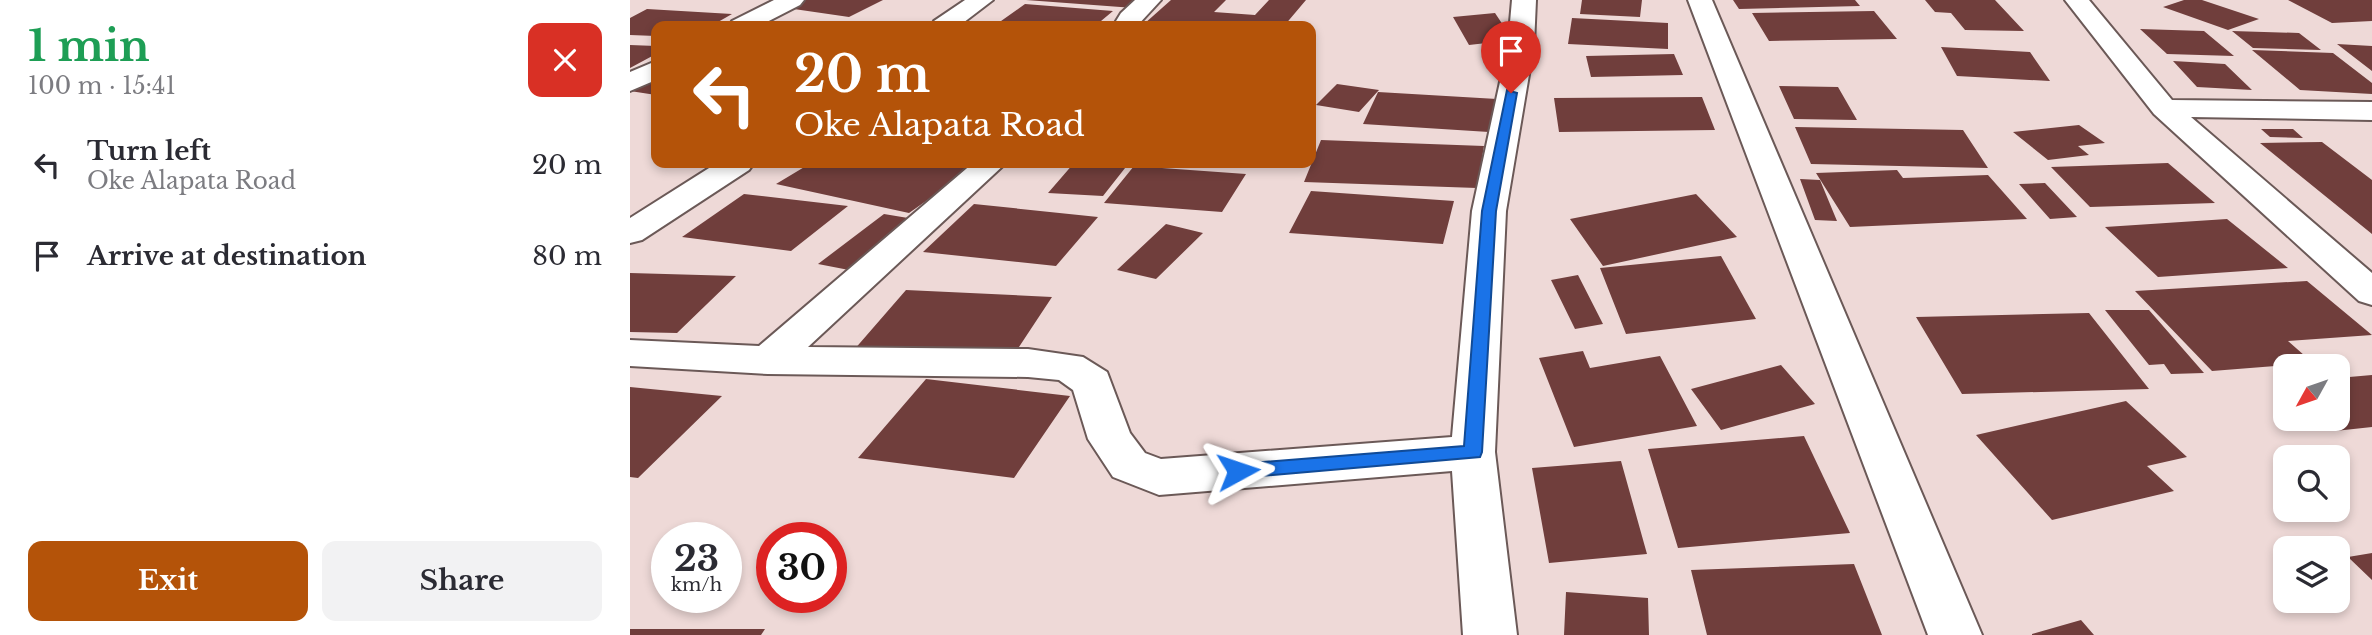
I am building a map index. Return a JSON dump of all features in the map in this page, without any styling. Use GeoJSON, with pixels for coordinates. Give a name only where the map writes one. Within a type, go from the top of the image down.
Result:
{"type":"FeatureCollection","features":[{"type":"Feature","properties":{"kind":"street"},"geometry":{"type":"LineString","coordinates":[[751,21],[792,0]]}},
{"type":"Feature","properties":{"kind":"street"},"geometry":{"type":"LineString","coordinates":[[950,21],[982,0]]}},
{"type":"Feature","properties":{"kind":"street"},"geometry":{"type":"LineString","coordinates":[[1128,21],[1149,0]]}},
{"type":"Feature","properties":{"kind":"street"},"geometry":{"type":"LineString","coordinates":[[1490,635],[1473,452],[1489,211],[1521,45],[1524,0]]}},
{"type":"Feature","properties":{"kind":"street"},"geometry":{"type":"LineString","coordinates":[[1700,0],[1955,635]]}},
{"type":"Feature","properties":{"kind":"street"},"geometry":{"type":"LineString","coordinates":[[2077,0],[2164,108],[2372,293]]}},
{"type":"Feature","properties":{"kind":"street"},"geometry":{"type":"LineString","coordinates":[[630,83],[651,72]]}},
{"type":"Feature","properties":{"kind":"street"},"geometry":{"type":"LineString","coordinates":[[2164,108],[2372,111]]}},
{"type":"Feature","properties":{"kind":"street"},"geometry":{"type":"LineString","coordinates":[[630,233],[730,168]]}},
{"type":"Feature","properties":{"kind":"street"},"geometry":{"type":"LineString","coordinates":[[768,360],[984,168]]}},
{"type":"Feature","properties":{"kind":"street"},"geometry":{"type":"LineString","coordinates":[[630,353],[768,360],[1028,363],[1069,367],[1092,383],[1111,439],[1129,465],[1159,477],[1473,452]]}},
{"type":"Feature","properties":{"kind":"building"},"geometry":{"type":"Polygon","coordinates":[[[804,0],[883,0],[849,17],[787,8],[804,0]]]}},
{"type":"Feature","properties":{"kind":"building"},"geometry":{"type":"Polygon","coordinates":[[[1026,0],[1143,0],[1134,8],[1026,0]]]}},
{"type":"Feature","properties":{"kind":"building"},"geometry":{"type":"Polygon","coordinates":[[[1171,0],[1226,0],[1214,12],[1255,15],[1269,0],[1306,0],[1288,21],[1147,21],[1171,0]]]}},
{"type":"Feature","properties":{"kind":"building"},"geometry":{"type":"Polygon","coordinates":[[[1582,0],[1642,0],[1640,17],[1580,14],[1582,0]]]}},
{"type":"Feature","properties":{"kind":"building"},"geometry":{"type":"Polygon","coordinates":[[[1733,0],[1855,0],[1860,6],[1739,9],[1733,0]]]}},
{"type":"Feature","properties":{"kind":"building"},"geometry":{"type":"Polygon","coordinates":[[[1925,0],[1995,0],[2024,31],[1965,30],[1951,13],[1935,12],[1925,0]]]}},
{"type":"Feature","properties":{"kind":"building"},"geometry":{"type":"Polygon","coordinates":[[[2184,0],[2202,0],[2259,19],[2228,30],[2163,7],[2184,0]]]}},
{"type":"Feature","properties":{"kind":"building"},"geometry":{"type":"Polygon","coordinates":[[[2288,0],[2372,0],[2372,21],[2332,23],[2288,0]]]}},
{"type":"Feature","properties":{"kind":"building"},"geometry":{"type":"Polygon","coordinates":[[[1025,4],[1113,11],[1101,21],[1001,21],[1025,4]]]}},
{"type":"Feature","properties":{"kind":"building"},"geometry":{"type":"Polygon","coordinates":[[[647,9],[732,14],[720,21],[651,21],[651,36],[630,35],[630,18],[647,9]]]}},
{"type":"Feature","properties":{"kind":"building"},"geometry":{"type":"Polygon","coordinates":[[[1874,11],[1897,39],[1769,41],[1752,13],[1874,11]]]}},
{"type":"Feature","properties":{"kind":"building"},"geometry":{"type":"Polygon","coordinates":[[[1495,13],[1513,40],[1469,45],[1453,17],[1495,13]]]}},
{"type":"Feature","properties":{"kind":"building"},"geometry":{"type":"Polygon","coordinates":[[[1572,18],[1668,23],[1668,49],[1568,44],[1572,18]]]}},
{"type":"Feature","properties":{"kind":"building"},"geometry":{"type":"Polygon","coordinates":[[[2140,29],[2204,31],[2234,56],[2167,54],[2140,29]]]}},
{"type":"Feature","properties":{"kind":"building"},"geometry":{"type":"Polygon","coordinates":[[[2232,31],[2299,33],[2321,50],[2253,48],[2232,31]]]}},
{"type":"Feature","properties":{"kind":"building"},"geometry":{"type":"Polygon","coordinates":[[[2337,44],[2372,46],[2372,71],[2337,44]]]}},
{"type":"Feature","properties":{"kind":"building"},"geometry":{"type":"Polygon","coordinates":[[[630,45],[651,46],[651,57],[630,68],[630,45]]]}},
{"type":"Feature","properties":{"kind":"building"},"geometry":{"type":"Polygon","coordinates":[[[1941,47],[2030,52],[2050,81],[1957,76],[1941,47]]]}},
{"type":"Feature","properties":{"kind":"building"},"geometry":{"type":"Polygon","coordinates":[[[2252,50],[2333,53],[2372,83],[2372,94],[2300,90],[2252,50]]]}},
{"type":"Feature","properties":{"kind":"building"},"geometry":{"type":"Polygon","coordinates":[[[1674,54],[1683,75],[1591,77],[1586,56],[1674,54]]]}},
{"type":"Feature","properties":{"kind":"building"},"geometry":{"type":"Polygon","coordinates":[[[2173,61],[2225,64],[2252,90],[2197,87],[2173,61]]]}},
{"type":"Feature","properties":{"kind":"building"},"geometry":{"type":"Polygon","coordinates":[[[651,80],[651,94],[630,91],[651,80]]]}},
{"type":"Feature","properties":{"kind":"building"},"geometry":{"type":"Polygon","coordinates":[[[1337,84],[1379,90],[1359,112],[1316,105],[1337,84]]]}},
{"type":"Feature","properties":{"kind":"building"},"geometry":{"type":"Polygon","coordinates":[[[1779,86],[1838,87],[1857,120],[1794,119],[1779,86]]]}},
{"type":"Feature","properties":{"kind":"building"},"geometry":{"type":"Polygon","coordinates":[[[1378,92],[1497,99],[1489,132],[1363,124],[1378,92]]]}},
{"type":"Feature","properties":{"kind":"building"},"geometry":{"type":"Polygon","coordinates":[[[1702,97],[1715,130],[1559,132],[1554,98],[1702,97]]]}},
{"type":"Feature","properties":{"kind":"building"},"geometry":{"type":"Polygon","coordinates":[[[2079,125],[2105,143],[2078,146],[2089,155],[2048,160],[2013,132],[2079,125]]]}},
{"type":"Feature","properties":{"kind":"building"},"geometry":{"type":"Polygon","coordinates":[[[1795,127],[1963,130],[1988,168],[1811,164],[1795,127]]]}},
{"type":"Feature","properties":{"kind":"building"},"geometry":{"type":"Polygon","coordinates":[[[2261,129],[2293,129],[2303,138],[2270,137],[2261,129]]]}},
{"type":"Feature","properties":{"kind":"building"},"geometry":{"type":"Polygon","coordinates":[[[1321,140],[1484,146],[1477,188],[1304,182],[1310,168],[1316,168],[1316,152],[1321,140]]]}},
{"type":"Feature","properties":{"kind":"building"},"geometry":{"type":"Polygon","coordinates":[[[2322,142],[2372,180],[2372,234],[2260,143],[2322,142]]]}},
{"type":"Feature","properties":{"kind":"building"},"geometry":{"type":"Polygon","coordinates":[[[2168,163],[2215,203],[2090,207],[2051,167],[2168,163]]]}},
{"type":"Feature","properties":{"kind":"building"},"geometry":{"type":"Polygon","coordinates":[[[803,168],[973,168],[909,213],[776,184],[803,168]]]}},
{"type":"Feature","properties":{"kind":"building"},"geometry":{"type":"Polygon","coordinates":[[[1070,168],[1125,168],[1103,196],[1048,193],[1070,168]]]}},
{"type":"Feature","properties":{"kind":"building"},"geometry":{"type":"Polygon","coordinates":[[[1132,168],[1246,174],[1222,212],[1104,203],[1132,168]]]}},
{"type":"Feature","properties":{"kind":"building"},"geometry":{"type":"Polygon","coordinates":[[[1897,170],[1903,178],[1988,175],[2027,219],[1850,227],[1816,173],[1897,170]]]}},
{"type":"Feature","properties":{"kind":"building"},"geometry":{"type":"Polygon","coordinates":[[[1800,179],[1820,180],[1837,221],[1815,220],[1800,179]]]}},
{"type":"Feature","properties":{"kind":"building"},"geometry":{"type":"Polygon","coordinates":[[[2045,183],[2077,217],[2050,219],[2019,184],[2045,183]]]}},
{"type":"Feature","properties":{"kind":"building"},"geometry":{"type":"Polygon","coordinates":[[[1311,191],[1454,201],[1443,244],[1289,233],[1311,191]]]}},
{"type":"Feature","properties":{"kind":"building"},"geometry":{"type":"Polygon","coordinates":[[[744,194],[848,206],[791,251],[682,237],[744,194]]]}},
{"type":"Feature","properties":{"kind":"building"},"geometry":{"type":"Polygon","coordinates":[[[1696,194],[1737,237],[1603,266],[1570,219],[1696,194]]]}},
{"type":"Feature","properties":{"kind":"building"},"geometry":{"type":"Polygon","coordinates":[[[974,204],[1098,217],[1056,266],[923,252],[974,204]]]}},
{"type":"Feature","properties":{"kind":"building"},"geometry":{"type":"Polygon","coordinates":[[[884,214],[914,219],[849,270],[818,264],[884,214]]]}},
{"type":"Feature","properties":{"kind":"building"},"geometry":{"type":"Polygon","coordinates":[[[2227,219],[2288,268],[2158,277],[2105,227],[2227,219]]]}},
{"type":"Feature","properties":{"kind":"building"},"geometry":{"type":"Polygon","coordinates":[[[1166,224],[1203,233],[1156,279],[1117,270],[1166,224]]]}},
{"type":"Feature","properties":{"kind":"building"},"geometry":{"type":"Polygon","coordinates":[[[1721,256],[1756,319],[1626,334],[1600,268],[1721,256]]]}},
{"type":"Feature","properties":{"kind":"building"},"geometry":{"type":"Polygon","coordinates":[[[630,273],[736,276],[677,333],[630,332],[630,273]]]}},
{"type":"Feature","properties":{"kind":"building"},"geometry":{"type":"Polygon","coordinates":[[[1578,275],[1603,324],[1575,329],[1551,280],[1578,275]]]}},
{"type":"Feature","properties":{"kind":"building"},"geometry":{"type":"Polygon","coordinates":[[[2307,281],[2372,335],[2288,341],[2303,354],[2273,354],[2273,366],[2212,371],[2135,291],[2307,281]]]}},
{"type":"Feature","properties":{"kind":"building"},"geometry":{"type":"Polygon","coordinates":[[[906,290],[1052,297],[1011,359],[853,351],[906,290]]]}},
{"type":"Feature","properties":{"kind":"building"},"geometry":{"type":"Polygon","coordinates":[[[2105,310],[2149,310],[2204,373],[2171,374],[2164,364],[2149,365],[2105,310]]]}},
{"type":"Feature","properties":{"kind":"building"},"geometry":{"type":"Polygon","coordinates":[[[2089,313],[2149,389],[1962,394],[1916,317],[2089,313]]]}},
{"type":"Feature","properties":{"kind":"building"},"geometry":{"type":"Polygon","coordinates":[[[1583,351],[1590,368],[1660,356],[1697,426],[1574,447],[1539,358],[1583,351]]]}},
{"type":"Feature","properties":{"kind":"building"},"geometry":{"type":"Polygon","coordinates":[[[1781,365],[1815,404],[1721,430],[1691,389],[1781,365]]]}},
{"type":"Feature","properties":{"kind":"building"},"geometry":{"type":"Polygon","coordinates":[[[2372,375],[2372,427],[2350,429],[2350,377],[2372,375]]]}},
{"type":"Feature","properties":{"kind":"building"},"geometry":{"type":"Polygon","coordinates":[[[926,379],[1070,396],[1014,478],[858,458],[926,379]]]}},
{"type":"Feature","properties":{"kind":"building"},"geometry":{"type":"Polygon","coordinates":[[[630,387],[722,396],[638,478],[630,477],[630,387]]]}},
{"type":"Feature","properties":{"kind":"building"},"geometry":{"type":"Polygon","coordinates":[[[2126,401],[2187,457],[2147,466],[2174,491],[2052,520],[1976,435],[2126,401]]]}},
{"type":"Feature","properties":{"kind":"building"},"geometry":{"type":"Polygon","coordinates":[[[1804,436],[1850,533],[1678,548],[1648,449],[1804,436]]]}},
{"type":"Feature","properties":{"kind":"building"},"geometry":{"type":"Polygon","coordinates":[[[1621,461],[1647,554],[1549,563],[1532,468],[1621,461]]]}},
{"type":"Feature","properties":{"kind":"building"},"geometry":{"type":"Polygon","coordinates":[[[2372,553],[2372,580],[2350,559],[2350,557],[2372,553]]]}},
{"type":"Feature","properties":{"kind":"building"},"geometry":{"type":"Polygon","coordinates":[[[1854,564],[1882,635],[1707,635],[1691,570],[1854,564]]]}},
{"type":"Feature","properties":{"kind":"building"},"geometry":{"type":"Polygon","coordinates":[[[1566,592],[1648,598],[1649,635],[1564,635],[1566,592]]]}},
{"type":"Feature","properties":{"kind":"building"},"geometry":{"type":"Polygon","coordinates":[[[2081,620],[2094,635],[2032,635],[2032,634],[2081,620]]]}},
{"type":"Feature","properties":{"kind":"building"},"geometry":{"type":"Polygon","coordinates":[[[630,629],[765,629],[761,635],[630,635],[630,629]]]}},
{"type":"Feature","properties":{"kind":"route"},"geometry":{"type":"LineString","coordinates":[[1238,471],[1473,452],[1489,211],[1511,93]]}}]}
